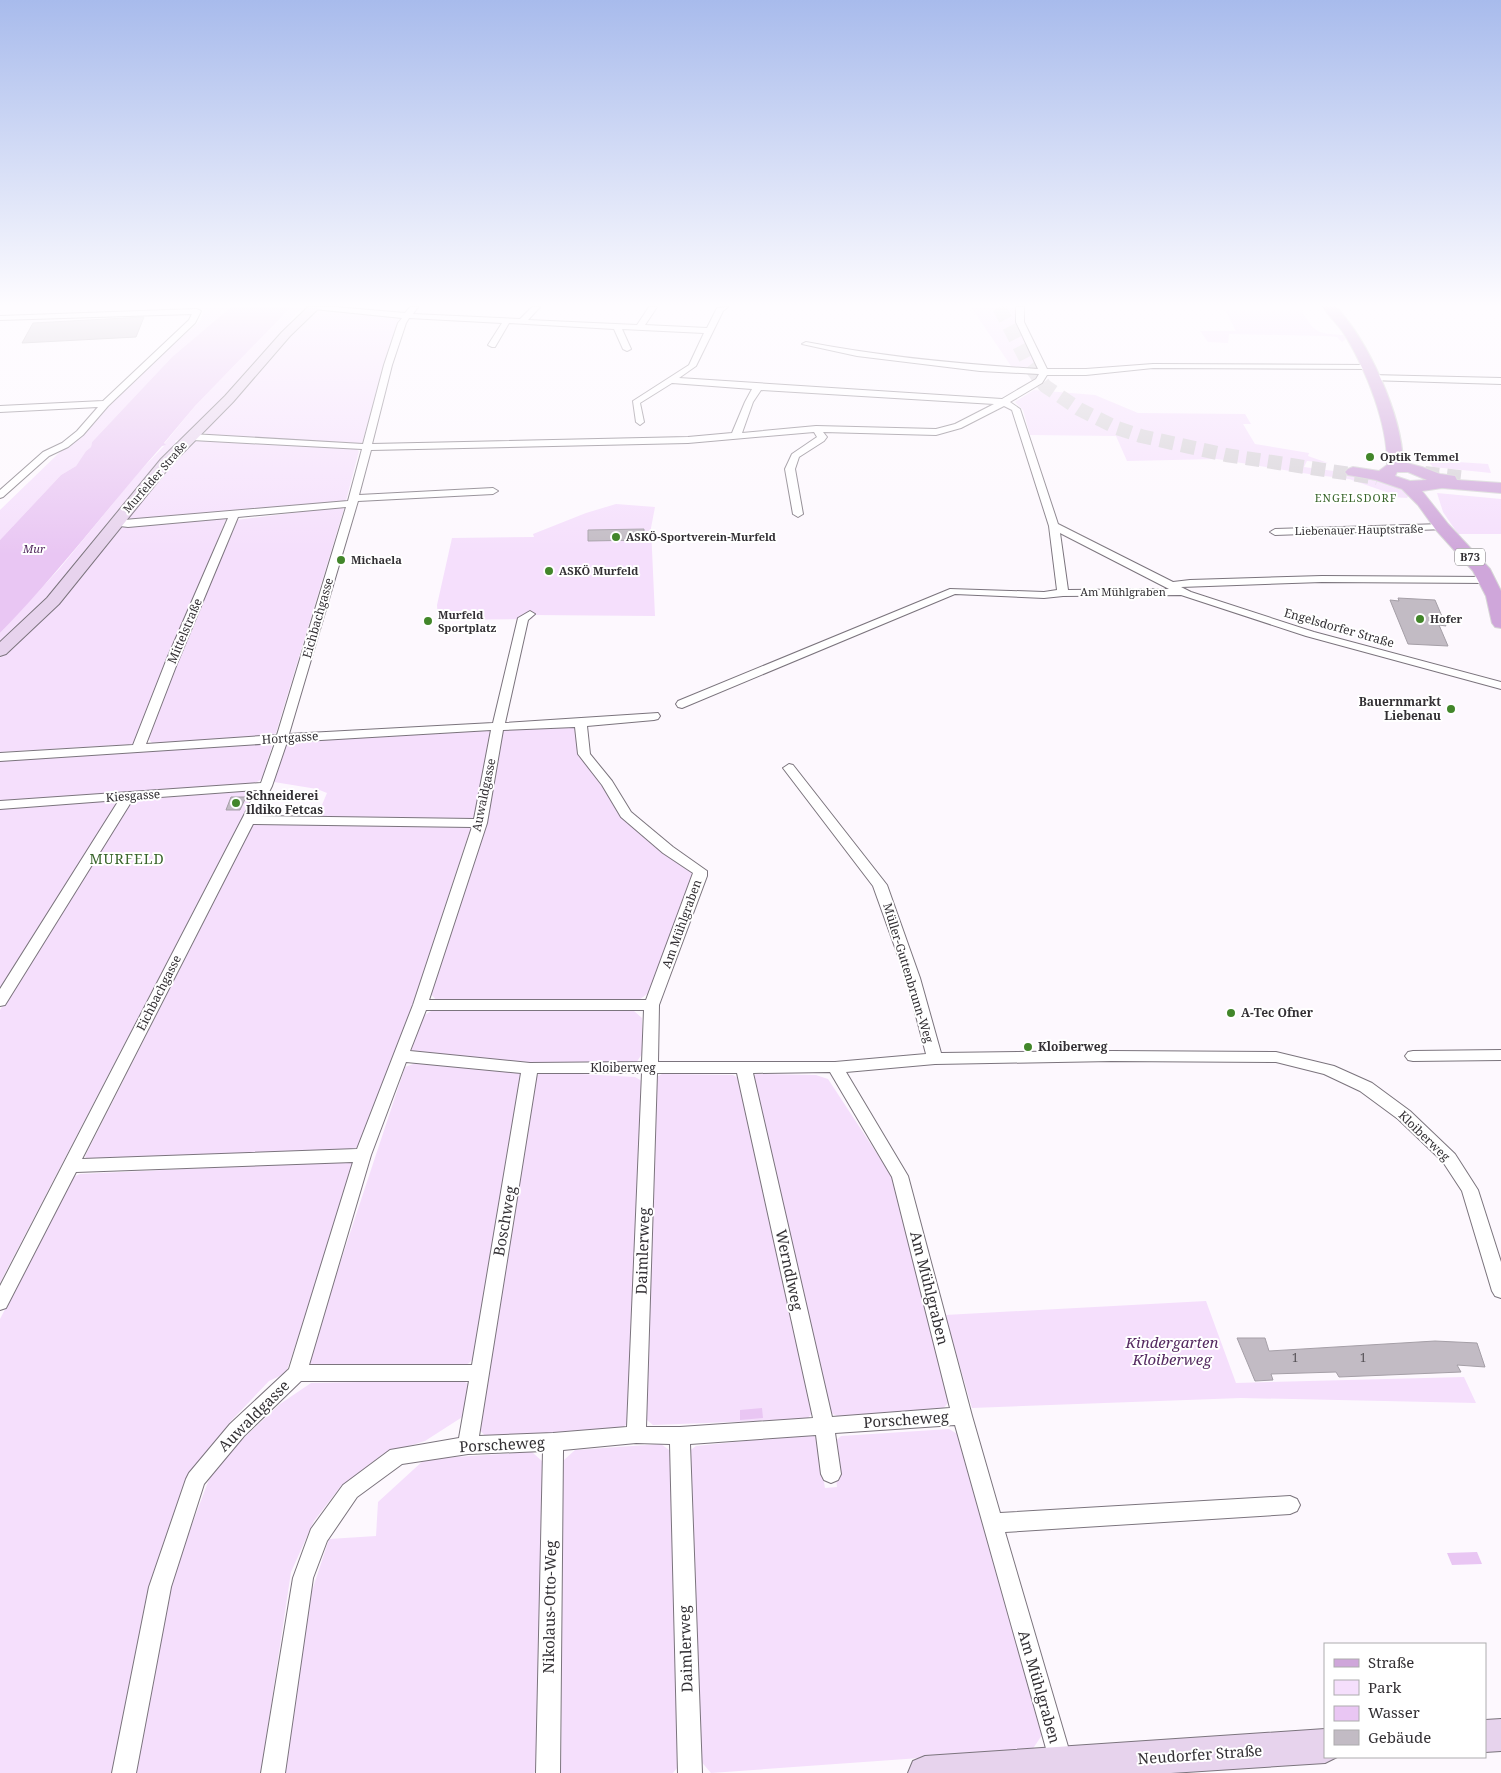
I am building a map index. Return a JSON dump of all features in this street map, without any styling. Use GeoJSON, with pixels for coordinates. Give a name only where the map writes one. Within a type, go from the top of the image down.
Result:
{"type":"FeatureCollection","features":[{"type":"Feature","properties":{"kind":"main road"},"geometry":{"type":"LineString","coordinates":[[1376,390],[1396,450],[1390,473]]}},
{"type":"Feature","properties":{"kind":"main road"},"geometry":{"type":"LineString","coordinates":[[1396,450],[1429,487],[1501,488]]}},
{"type":"Feature","properties":{"kind":"main road"},"geometry":{"type":"LineString","coordinates":[[1354,471],[1390,473],[1414,469]]}},
{"type":"Feature","properties":{"kind":"main road","name":"Liebenauer Hauptstraße"},"geometry":{"type":"LineString","coordinates":[[1390,473],[1408,486],[1429,487],[1442,527],[1474,561],[1481,580],[1495,596],[1500,616]]}},
{"type":"Feature","properties":{"kind":"main road"},"geometry":{"type":"LineString","coordinates":[[1501,481],[1469,483],[1501,488]]}},
{"type":"Feature","properties":{"kind":"street"},"geometry":{"type":"LineString","coordinates":[[0,496],[46,454],[65,445],[80,433],[120,390]]}},
{"type":"Feature","properties":{"kind":"street","name":"Murfelder Straße"},"geometry":{"type":"LineString","coordinates":[[0,651],[53,601],[166,462],[237,390]]}},
{"type":"Feature","properties":{"kind":"street","name":"Eichbachgasse"},"geometry":{"type":"LineString","coordinates":[[0,1303],[266,786],[352,501],[382,390]]}},
{"type":"Feature","properties":{"kind":"street"},"geometry":{"type":"LineString","coordinates":[[640,422],[636,403],[656,390]]}},
{"type":"Feature","properties":{"kind":"street"},"geometry":{"type":"LineString","coordinates":[[736,436],[757,390]]}},
{"type":"Feature","properties":{"kind":"street"},"geometry":{"type":"LineString","coordinates":[[803,390],[1004,402],[1016,410],[1022,435],[1054,526]]}},
{"type":"Feature","properties":{"kind":"street"},"geometry":{"type":"LineString","coordinates":[[192,436],[367,447],[582,443],[736,436],[816,429],[941,431],[958,426],[1024,390]]}},
{"type":"Feature","properties":{"kind":"street"},"geometry":{"type":"LineString","coordinates":[[0,409],[105,404]]}},
{"type":"Feature","properties":{"kind":"street"},"geometry":{"type":"LineString","coordinates":[[798,514],[790,469],[795,456],[821,439],[822,437],[816,429]]}},
{"type":"Feature","properties":{"kind":"street"},"geometry":{"type":"LineString","coordinates":[[116,523],[128,524],[352,501],[493,492]]}},
{"type":"Feature","properties":{"kind":"street","name":"Mittelstraße"},"geometry":{"type":"LineString","coordinates":[[138,748],[172,661],[234,514]]}},
{"type":"Feature","properties":{"kind":"street","name":"Engelsdorfer Straße"},"geometry":{"type":"LineString","coordinates":[[1054,526],[1178,589],[1237,612],[1501,686]]}},
{"type":"Feature","properties":{"kind":"street","name":"Am Mühlgraben"},"geometry":{"type":"LineString","coordinates":[[1054,526],[1063,593]]}},
{"type":"Feature","properties":{"kind":"street","name":"Liebenauer Hauptstraße"},"geometry":{"type":"LineString","coordinates":[[1276,532],[1442,527]]}},
{"type":"Feature","properties":{"kind":"street"},"geometry":{"type":"LineString","coordinates":[[1178,589],[1178,584],[1190,583],[1322,579],[1481,580]]}},
{"type":"Feature","properties":{"kind":"street","name":"Am Mühlgraben"},"geometry":{"type":"LineString","coordinates":[[682,704],[954,591],[1044,595],[1178,589]]}},
{"type":"Feature","properties":{"kind":"street","name":"Auwaldgasse"},"geometry":{"type":"LineString","coordinates":[[124,1773],[160,1587],[196,1479],[237,1430],[297,1374],[363,1155],[420,1004],[480,823],[498,726],[523,618],[530,614]]}},
{"type":"Feature","properties":{"kind":"street"},"geometry":{"type":"LineString","coordinates":[[581,723],[654,716]]}},
{"type":"Feature","properties":{"kind":"street","name":"Am Mühlgraben"},"geometry":{"type":"LineString","coordinates":[[581,723],[584,754],[608,784],[626,814],[668,850],[700,871],[700,876],[652,1005],[650,1068]]}},
{"type":"Feature","properties":{"kind":"street","name":"Hortgasse"},"geometry":{"type":"LineString","coordinates":[[0,756],[282,738],[581,723]]}},
{"type":"Feature","properties":{"kind":"street","name":"Müller-Guttenbrunn-Weg"},"geometry":{"type":"LineString","coordinates":[[789,768],[880,885],[913,978],[935,1059]]}},
{"type":"Feature","properties":{"kind":"street","name":"Kiesgasse"},"geometry":{"type":"LineString","coordinates":[[0,805],[266,786]]}},
{"type":"Feature","properties":{"kind":"street"},"geometry":{"type":"LineString","coordinates":[[0,1000],[128,797]]}},
{"type":"Feature","properties":{"kind":"street"},"geometry":{"type":"LineString","coordinates":[[248,820],[480,823]]}},
{"type":"Feature","properties":{"kind":"street"},"geometry":{"type":"LineString","coordinates":[[420,1004],[652,1005]]}},
{"type":"Feature","properties":{"kind":"street"},"geometry":{"type":"LineString","coordinates":[[1413,1056],[1501,1055]]}},
{"type":"Feature","properties":{"kind":"street","name":"Kloiberweg"},"geometry":{"type":"LineString","coordinates":[[401,1056],[530,1068],[835,1066],[935,1059],[1112,1056],[1276,1057],[1328,1070],[1366,1087],[1404,1115],[1449,1158],[1470,1190],[1501,1291]]}},
{"type":"Feature","properties":{"kind":"street","name":"Am Mühlgraben"},"geometry":{"type":"LineString","coordinates":[[835,1066],[900,1176],[962,1416],[1063,1764]]}},
{"type":"Feature","properties":{"kind":"street","name":"Werndlweg"},"geometry":{"type":"LineString","coordinates":[[744,1067],[824,1426],[831,1474]]}},
{"type":"Feature","properties":{"kind":"street","name":"Boschweg"},"geometry":{"type":"LineString","coordinates":[[468,1445],[478,1373],[515,1167],[530,1068]]}},
{"type":"Feature","properties":{"kind":"street","name":"Daimlerweg"},"geometry":{"type":"LineString","coordinates":[[636,1436],[650,1068]]}},
{"type":"Feature","properties":{"kind":"street"},"geometry":{"type":"LineString","coordinates":[[71,1166],[363,1155]]}},
{"type":"Feature","properties":{"kind":"street"},"geometry":{"type":"LineString","coordinates":[[297,1374],[478,1373]]}},
{"type":"Feature","properties":{"kind":"street","name":"Porscheweg"},"geometry":{"type":"LineString","coordinates":[[273,1773],[303,1578],[318,1536],[350,1491],[397,1456],[468,1445],[553,1442],[636,1436],[680,1436],[962,1416]]}},
{"type":"Feature","properties":{"kind":"street","name":"Daimlerweg"},"geometry":{"type":"LineString","coordinates":[[680,1436],[690,1773]]}},
{"type":"Feature","properties":{"kind":"street","name":"Nikolaus-Otto-Weg"},"geometry":{"type":"LineString","coordinates":[[548,1773],[553,1442]]}},
{"type":"Feature","properties":{"kind":"street"},"geometry":{"type":"LineString","coordinates":[[992,1523],[1290,1505]]}},
{"type":"Feature","properties":{"kind":"street"},"geometry":{"type":"LineString","coordinates":[[1486,1736],[1501,1735]]}},
{"type":"Feature","properties":{"kind":"street","name":"Neudorfer Straße"},"geometry":{"type":"LineString","coordinates":[[940,1772],[1324,1746]]}},
{"type":"Feature","properties":{"kind":"green space"},"geometry":{"type":"Polygon","coordinates":[[[123,390],[141,390],[92,442],[91,447],[76,466],[61,475],[0,540],[0,510],[60,452],[87,430],[123,390]]]}},
{"type":"Feature","properties":{"kind":"green space"},"geometry":{"type":"Polygon","coordinates":[[[211,390],[232,390],[188,437],[175,441],[176,443],[173,446],[177,446],[48,600],[0,647],[0,633],[60,568],[138,473],[165,445],[195,406],[211,390]]]}},
{"type":"Feature","properties":{"kind":"green space"},"geometry":{"type":"Polygon","coordinates":[[[241,390],[378,390],[362,443],[355,445],[209,436],[203,431],[241,390]]]}},
{"type":"Feature","properties":{"kind":"green space"},"geometry":{"type":"Polygon","coordinates":[[[1034,390],[1095,395],[1138,413],[1245,414],[1251,424],[1243,424],[1255,444],[1309,453],[1308,456],[1328,463],[1307,461],[1304,467],[1371,476],[1410,494],[1407,498],[1392,497],[1395,495],[1349,479],[1217,459],[1127,461],[1116,436],[1030,435],[1023,410],[1015,402],[1034,390]]]}},
{"type":"Feature","properties":{"kind":"green space"},"geometry":{"type":"Polygon","coordinates":[[[199,439],[356,449],[359,451],[346,501],[340,503],[129,522],[125,520],[192,441],[199,439]]]}},
{"type":"Feature","properties":{"kind":"green space"},"geometry":{"type":"Polygon","coordinates":[[[1427,460],[1488,464],[1491,473],[1433,467],[1427,460]]]}},
{"type":"Feature","properties":{"kind":"green space"},"geometry":{"type":"Polygon","coordinates":[[[1437,493],[1501,499],[1501,534],[1458,534],[1443,512],[1437,493]]]}},
{"type":"Feature","properties":{"kind":"green space","name":"ASKÖ Murfeld"},"geometry":{"type":"Polygon","coordinates":[[[616,504],[655,507],[651,528],[655,616],[534,615],[532,619],[438,620],[437,605],[452,538],[534,537],[533,534],[586,513],[616,504]]]}},
{"type":"Feature","properties":{"kind":"green space"},"geometry":{"type":"Polygon","coordinates":[[[340,507],[344,509],[276,733],[270,736],[152,743],[148,738],[167,687],[236,520],[340,507]]]}},
{"type":"Feature","properties":{"kind":"green space"},"geometry":{"type":"Polygon","coordinates":[[[227,517],[136,744],[0,752],[0,658],[119,526],[227,517]]]}},
{"type":"Feature","properties":{"kind":"green space"},"geometry":{"type":"Polygon","coordinates":[[[570,725],[575,728],[601,781],[623,817],[649,841],[690,870],[695,876],[650,992],[636,1002],[438,1002],[430,993],[501,729],[570,725]]]}},
{"type":"Feature","properties":{"kind":"green space"},"geometry":{"type":"Polygon","coordinates":[[[487,730],[491,732],[474,819],[460,822],[316,819],[327,793],[317,789],[274,782],[286,745],[295,741],[487,730]]]}},
{"type":"Feature","properties":{"kind":"green space"},"geometry":{"type":"Polygon","coordinates":[[[267,743],[272,746],[262,779],[255,783],[0,801],[0,759],[267,743]]]}},
{"type":"Feature","properties":{"kind":"green space"},"geometry":{"type":"Polygon","coordinates":[[[251,791],[255,793],[0,1283],[0,1010],[131,800],[251,791]]]}},
{"type":"Feature","properties":{"kind":"green space"},"geometry":{"type":"Polygon","coordinates":[[[115,800],[118,802],[0,990],[0,807],[115,800]]]}},
{"type":"Feature","properties":{"kind":"green space"},"geometry":{"type":"Polygon","coordinates":[[[259,823],[471,827],[411,1010],[364,1144],[352,1150],[88,1161],[85,1156],[253,825],[259,823]]]}},
{"type":"Feature","properties":{"kind":"green space"},"geometry":{"type":"Polygon","coordinates":[[[431,1011],[634,1011],[642,1018],[642,1054],[636,1063],[527,1062],[419,1054],[411,1050],[422,1017],[431,1011]]]}},
{"type":"Feature","properties":{"kind":"green space"},"geometry":{"type":"Polygon","coordinates":[[[416,1063],[520,1071],[525,1076],[475,1358],[465,1366],[314,1369],[308,1360],[405,1067],[416,1063]]]}},
{"type":"Feature","properties":{"kind":"green space"},"geometry":{"type":"Polygon","coordinates":[[[542,1072],[635,1077],[642,1081],[629,1422],[618,1432],[488,1439],[477,1427],[535,1077],[542,1072]]]}},
{"type":"Feature","properties":{"kind":"green space"},"geometry":{"type":"Polygon","coordinates":[[[662,1074],[733,1075],[740,1079],[814,1411],[807,1419],[653,1425],[642,1416],[653,1079],[662,1074]]]}},
{"type":"Feature","properties":{"kind":"green space"},"geometry":{"type":"Polygon","coordinates":[[[756,1074],[816,1075],[828,1079],[893,1178],[953,1397],[941,1411],[837,1416],[829,1412],[752,1077],[756,1074]]]}},
{"type":"Feature","properties":{"kind":"green space"},"geometry":{"type":"Polygon","coordinates":[[[349,1161],[356,1165],[286,1373],[269,1381],[230,1422],[190,1477],[115,1773],[0,1773],[0,1319],[73,1177],[80,1174],[349,1161]]]}},
{"type":"Feature","properties":{"kind":"green space","name":"Kindergarten Kloiberweg"},"geometry":{"type":"Polygon","coordinates":[[[1206,1301],[1236,1383],[1464,1377],[1476,1403],[1241,1398],[972,1408],[945,1315],[1206,1301]]]}},
{"type":"Feature","properties":{"kind":"green space"},"geometry":{"type":"Polygon","coordinates":[[[461,1380],[472,1386],[467,1414],[425,1441],[383,1454],[341,1486],[314,1521],[291,1572],[261,1773],[136,1773],[173,1575],[214,1466],[280,1404],[311,1383],[461,1380]]]}},
{"type":"Feature","properties":{"kind":"green space"},"geometry":{"type":"Polygon","coordinates":[[[949,1429],[961,1436],[1042,1735],[1032,1750],[711,1773],[699,1759],[688,1452],[696,1446],[811,1434],[816,1438],[825,1488],[837,1487],[832,1444],[841,1436],[949,1429]]]}},
{"type":"Feature","properties":{"kind":"green space"},"geometry":{"type":"Polygon","coordinates":[[[661,1444],[673,1453],[682,1762],[673,1773],[561,1773],[563,1461],[575,1450],[661,1444]]]}},
{"type":"Feature","properties":{"kind":"green space"},"geometry":{"type":"Polygon","coordinates":[[[532,1452],[543,1462],[536,1771],[534,1773],[283,1773],[308,1603],[329,1539],[376,1536],[378,1502],[425,1459],[532,1452]]]}},
{"type":"Feature","properties":{"kind":"water","name":"Mur"},"geometry":{"type":"Polygon","coordinates":[[[141,390],[211,390],[164,443],[166,445],[162,446],[42,588],[0,633],[0,540],[61,475],[76,466],[91,447],[92,442],[141,390]]]}},
{"type":"Feature","properties":{"kind":"water"},"geometry":{"type":"Polygon","coordinates":[[[762,1408],[763,1418],[740,1420],[740,1410],[762,1408]]]}},
{"type":"Feature","properties":{"kind":"water"},"geometry":{"type":"Polygon","coordinates":[[[1477,1552],[1482,1564],[1452,1565],[1447,1553],[1477,1552]]]}},
{"type":"Feature","properties":{"kind":"building","name":"ASKÖ-Sportverein-Murfeld"},"geometry":{"type":"Polygon","coordinates":[[[644,529],[644,540],[588,541],[588,530],[644,529]]]}},
{"type":"Feature","properties":{"kind":"building","name":"Hofer"},"geometry":{"type":"Polygon","coordinates":[[[1398,598],[1435,600],[1446,626],[1439,625],[1448,646],[1408,644],[1390,600],[1399,601],[1398,598]]]}},
{"type":"Feature","properties":{"kind":"building","name":"Schneiderei Ildiko Fetcas"},"geometry":{"type":"Polygon","coordinates":[[[231,797],[246,797],[240,810],[226,810],[231,797]]]}},
{"type":"Feature","properties":{"kind":"building","name":"Kindergarten Kloiberweg"},"geometry":{"type":"Polygon","coordinates":[[[1237,1338],[1265,1338],[1269,1351],[1435,1341],[1477,1343],[1485,1367],[1457,1365],[1461,1372],[1339,1377],[1336,1372],[1271,1374],[1273,1380],[1255,1381],[1237,1338]]]}},
{"type":"Feature","properties":{"kind":"tunnel"},"geometry":{"type":"LineString","coordinates":[[1051,390],[1079,409],[1117,428],[1141,436],[1226,455],[1377,478]]}},
{"type":"Feature","properties":{"kind":"tunnel"},"geometry":{"type":"LineString","coordinates":[[1425,473],[1468,478]]}},
{"type":"Feature","properties":{"kind":"place","name":"Optik Temmel"},"geometry":{"type":"Point","coordinates":[1370,457]}},
{"type":"Feature","properties":{"kind":"place","name":"ASKÖ-Sportverein-Murfeld"},"geometry":{"type":"Point","coordinates":[616,537]}},
{"type":"Feature","properties":{"kind":"place","name":"Michaela"},"geometry":{"type":"Point","coordinates":[341,560]}},
{"type":"Feature","properties":{"kind":"place","name":"ASKÖ Murfeld"},"geometry":{"type":"Point","coordinates":[549,571]}},
{"type":"Feature","properties":{"kind":"place","name":"Hofer"},"geometry":{"type":"Point","coordinates":[1420,619]}},
{"type":"Feature","properties":{"kind":"place","name":"Murfeld Sportplatz"},"geometry":{"type":"Point","coordinates":[428,621]}},
{"type":"Feature","properties":{"kind":"place","name":"Bauernmarkt Liebenau"},"geometry":{"type":"Point","coordinates":[1451,709]}},
{"type":"Feature","properties":{"kind":"place","name":"Schneiderei Ildiko Fetcas"},"geometry":{"type":"Point","coordinates":[236,803]}},
{"type":"Feature","properties":{"kind":"place","name":"A-Tec Ofner"},"geometry":{"type":"Point","coordinates":[1231,1013]}},
{"type":"Feature","properties":{"kind":"place","name":"Kloiberweg"},"geometry":{"type":"Point","coordinates":[1028,1047]}},
{"type":"Feature","properties":{"kind":"district","name":"ENGELSDORF"},"geometry":{"type":"Point","coordinates":[1356,498]}},
{"type":"Feature","properties":{"kind":"district","name":"MURFELD"},"geometry":{"type":"Point","coordinates":[127,859]}}]}
